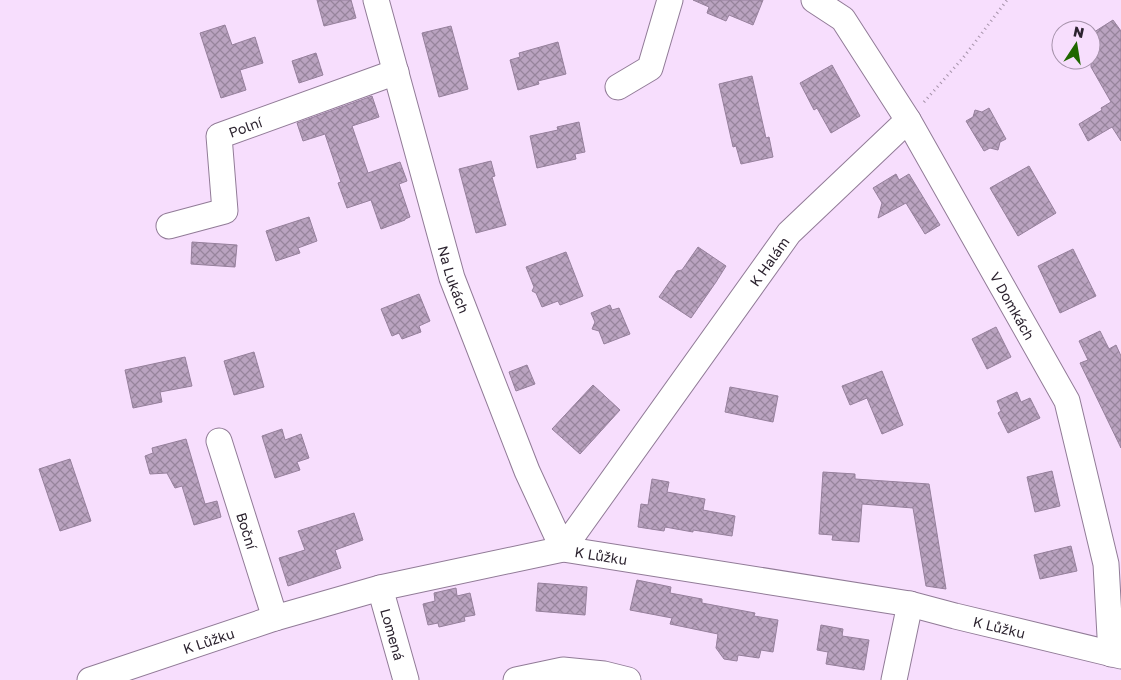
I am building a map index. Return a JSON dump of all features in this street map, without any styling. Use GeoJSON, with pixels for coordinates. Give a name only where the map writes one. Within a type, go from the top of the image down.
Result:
{"type":"FeatureCollection","features":[{"type":"Feature","properties":{"kind":"street","name":"Na Lukách"},"geometry":{"type":"LineString","coordinates":[[376,0],[452,278],[527,471],[563,549]]}},
{"type":"Feature","properties":{"kind":"street"},"geometry":{"type":"LineString","coordinates":[[618,87],[650,68],[670,0]]}},
{"type":"Feature","properties":{"kind":"street","name":"V Domkách"},"geometry":{"type":"LineString","coordinates":[[814,0],[843,19],[908,120],[1067,401],[1106,564],[1116,655]]}},
{"type":"Feature","properties":{"kind":"street","name":"Polní"},"geometry":{"type":"LineString","coordinates":[[169,226],[225,211],[219,136],[396,72]]}},
{"type":"Feature","properties":{"kind":"street","name":"K Halám"},"geometry":{"type":"LineString","coordinates":[[563,549],[789,233],[908,120]]}},
{"type":"Feature","properties":{"kind":"street","name":"Boční"},"geometry":{"type":"LineString","coordinates":[[220,442],[275,618]]}},
{"type":"Feature","properties":{"kind":"street","name":"K Lůžku"},"geometry":{"type":"LineString","coordinates":[[102,678],[275,618],[380,588],[563,549],[910,604],[1116,655]]}},
{"type":"Feature","properties":{"kind":"street","name":"Lomená"},"geometry":{"type":"LineString","coordinates":[[380,588],[406,680]]}},
{"type":"Feature","properties":{"kind":"street"},"geometry":{"type":"LineString","coordinates":[[894,680],[910,604]]}},
{"type":"Feature","properties":{"kind":"street"},"geometry":{"type":"LineString","coordinates":[[516,680],[563,670],[604,674],[628,680]]}},
{"type":"Feature","properties":{"kind":"path"},"geometry":{"type":"LineString","coordinates":[[908,120],[963,58],[1007,0]]}},
{"type":"Feature","properties":{"kind":"building"},"geometry":{"type":"Polygon","coordinates":[[[317,0],[351,0],[356,18],[324,26],[317,0]]]}},
{"type":"Feature","properties":{"kind":"building"},"geometry":{"type":"Polygon","coordinates":[[[693,0],[763,0],[753,25],[729,15],[726,21],[707,13],[709,7],[693,0]]]}},
{"type":"Feature","properties":{"kind":"building"},"geometry":{"type":"Polygon","coordinates":[[[1113,20],[1121,31],[1121,141],[1112,127],[1088,141],[1079,124],[1111,102],[1093,70],[1101,70],[1101,28],[1113,20]]]}},
{"type":"Feature","properties":{"kind":"building"},"geometry":{"type":"Polygon","coordinates":[[[225,25],[232,45],[255,37],[263,63],[240,70],[246,90],[221,98],[200,33],[225,25]]]}},
{"type":"Feature","properties":{"kind":"building"},"geometry":{"type":"Polygon","coordinates":[[[451,26],[468,89],[439,97],[422,33],[451,26]]]}},
{"type":"Feature","properties":{"kind":"building"},"geometry":{"type":"Polygon","coordinates":[[[558,42],[566,74],[538,81],[539,84],[518,90],[510,60],[520,57],[519,53],[558,42]]]}},
{"type":"Feature","properties":{"kind":"building"},"geometry":{"type":"Polygon","coordinates":[[[316,53],[323,75],[299,83],[292,61],[316,53]]]}},
{"type":"Feature","properties":{"kind":"building"},"geometry":{"type":"Polygon","coordinates":[[[832,65],[860,116],[831,133],[817,108],[814,110],[800,83],[832,65]]]}},
{"type":"Feature","properties":{"kind":"building"},"geometry":{"type":"Polygon","coordinates":[[[752,76],[766,138],[769,137],[773,157],[741,164],[736,146],[733,147],[719,84],[752,76]]]}},
{"type":"Feature","properties":{"kind":"building"},"geometry":{"type":"Polygon","coordinates":[[[372,96],[379,117],[352,126],[368,173],[400,162],[407,181],[399,184],[410,217],[381,229],[371,200],[347,208],[338,183],[341,182],[325,134],[303,141],[297,123],[372,96]]]}},
{"type":"Feature","properties":{"kind":"building"},"geometry":{"type":"Polygon","coordinates":[[[989,108],[1006,139],[1000,142],[998,150],[990,148],[984,151],[966,121],[973,117],[975,110],[982,112],[989,108]]]}},
{"type":"Feature","properties":{"kind":"building"},"geometry":{"type":"Polygon","coordinates":[[[579,122],[585,152],[575,154],[576,159],[537,168],[530,136],[558,130],[557,127],[579,122]]]}},
{"type":"Feature","properties":{"kind":"building"},"geometry":{"type":"Polygon","coordinates":[[[491,161],[495,176],[492,177],[506,225],[476,233],[459,169],[491,161]]]}},
{"type":"Feature","properties":{"kind":"building"},"geometry":{"type":"Polygon","coordinates":[[[1029,166],[1056,213],[1018,236],[990,188],[1029,166]]]}},
{"type":"Feature","properties":{"kind":"building"},"geometry":{"type":"Polygon","coordinates":[[[896,174],[899,180],[909,174],[940,225],[925,234],[906,203],[878,218],[882,203],[873,188],[896,174]]]}},
{"type":"Feature","properties":{"kind":"building"},"geometry":{"type":"Polygon","coordinates":[[[309,217],[317,241],[298,248],[300,253],[276,261],[266,231],[309,217]]]}},
{"type":"Feature","properties":{"kind":"building"},"geometry":{"type":"Polygon","coordinates":[[[192,242],[237,245],[235,267],[191,264],[192,242]]]}},
{"type":"Feature","properties":{"kind":"building"},"geometry":{"type":"Polygon","coordinates":[[[698,247],[726,266],[691,318],[659,297],[677,271],[682,270],[698,247]]]}},
{"type":"Feature","properties":{"kind":"building"},"geometry":{"type":"Polygon","coordinates":[[[1073,249],[1096,296],[1060,313],[1038,266],[1073,249]]]}},
{"type":"Feature","properties":{"kind":"building"},"geometry":{"type":"Polygon","coordinates":[[[566,252],[583,296],[560,305],[558,301],[542,307],[536,293],[532,291],[534,287],[526,267],[566,252]]]}},
{"type":"Feature","properties":{"kind":"building"},"geometry":{"type":"Polygon","coordinates":[[[419,294],[430,321],[419,326],[421,332],[402,339],[399,333],[392,336],[381,309],[419,294]]]}},
{"type":"Feature","properties":{"kind":"building"},"geometry":{"type":"Polygon","coordinates":[[[610,305],[612,310],[619,308],[630,334],[604,344],[599,331],[592,329],[595,322],[591,313],[610,305]]]}},
{"type":"Feature","properties":{"kind":"building"},"geometry":{"type":"Polygon","coordinates":[[[996,327],[1011,357],[987,369],[972,339],[996,327]]]}},
{"type":"Feature","properties":{"kind":"building"},"geometry":{"type":"Polygon","coordinates":[[[1100,331],[1109,349],[1116,345],[1121,356],[1121,448],[1080,363],[1088,360],[1079,341],[1100,331]]]}},
{"type":"Feature","properties":{"kind":"building"},"geometry":{"type":"Polygon","coordinates":[[[254,352],[264,387],[234,395],[224,361],[254,352]]]}},
{"type":"Feature","properties":{"kind":"building"},"geometry":{"type":"Polygon","coordinates":[[[185,357],[192,386],[160,392],[162,402],[133,408],[125,370],[185,357]]]}},
{"type":"Feature","properties":{"kind":"building"},"geometry":{"type":"Polygon","coordinates":[[[527,365],[535,384],[516,391],[509,372],[527,365]]]}},
{"type":"Feature","properties":{"kind":"building"},"geometry":{"type":"Polygon","coordinates":[[[882,371],[903,425],[882,434],[867,398],[850,405],[842,386],[882,371]]]}},
{"type":"Feature","properties":{"kind":"building"},"geometry":{"type":"Polygon","coordinates":[[[593,385],[620,410],[580,454],[552,429],[593,385]]]}},
{"type":"Feature","properties":{"kind":"building"},"geometry":{"type":"Polygon","coordinates":[[[730,387],[778,396],[773,422],[725,412],[730,387]]]}},
{"type":"Feature","properties":{"kind":"building"},"geometry":{"type":"Polygon","coordinates":[[[1017,392],[1021,402],[1030,398],[1040,418],[1008,433],[998,413],[1001,411],[997,401],[1017,392]]]}},
{"type":"Feature","properties":{"kind":"building"},"geometry":{"type":"Polygon","coordinates":[[[282,429],[285,440],[301,434],[309,458],[297,462],[300,470],[275,478],[262,436],[282,429]]]}},
{"type":"Feature","properties":{"kind":"building"},"geometry":{"type":"Polygon","coordinates":[[[186,439],[205,504],[217,501],[221,517],[194,525],[182,486],[175,488],[167,473],[150,474],[145,456],[153,453],[152,448],[186,439]]]}},
{"type":"Feature","properties":{"kind":"building"},"geometry":{"type":"Polygon","coordinates":[[[70,459],[91,521],[60,531],[39,469],[70,459]]]}},
{"type":"Feature","properties":{"kind":"building"},"geometry":{"type":"Polygon","coordinates":[[[1052,471],[1060,506],[1035,512],[1027,477],[1052,471]]]}},
{"type":"Feature","properties":{"kind":"building"},"geometry":{"type":"Polygon","coordinates":[[[823,472],[855,474],[855,479],[929,484],[946,589],[926,586],[913,508],[862,504],[859,542],[832,540],[833,535],[819,534],[823,472]]]}},
{"type":"Feature","properties":{"kind":"building"},"geometry":{"type":"Polygon","coordinates":[[[652,479],[669,482],[667,492],[705,499],[703,510],[735,516],[732,536],[665,527],[664,531],[638,527],[641,504],[648,505],[652,479]]]}},
{"type":"Feature","properties":{"kind":"building"},"geometry":{"type":"Polygon","coordinates":[[[354,513],[363,540],[335,550],[341,568],[288,586],[279,558],[305,550],[298,531],[354,513]]]}},
{"type":"Feature","properties":{"kind":"building"},"geometry":{"type":"Polygon","coordinates":[[[1071,546],[1077,571],[1040,579],[1034,555],[1071,546]]]}},
{"type":"Feature","properties":{"kind":"building"},"geometry":{"type":"Polygon","coordinates":[[[637,580],[671,587],[670,593],[702,599],[702,603],[755,613],[754,616],[778,620],[773,652],[761,650],[759,658],[738,655],[737,661],[724,659],[716,648],[718,634],[670,624],[672,618],[630,610],[637,580]]]}},
{"type":"Feature","properties":{"kind":"building"},"geometry":{"type":"Polygon","coordinates":[[[538,583],[587,587],[585,615],[536,611],[538,583]]]}},
{"type":"Feature","properties":{"kind":"building"},"geometry":{"type":"Polygon","coordinates":[[[456,588],[457,596],[470,593],[475,615],[464,617],[465,621],[439,627],[438,623],[428,625],[423,604],[435,601],[434,593],[456,588]]]}},
{"type":"Feature","properties":{"kind":"building"},"geometry":{"type":"Polygon","coordinates":[[[821,625],[843,629],[842,636],[869,640],[864,670],[826,664],[828,652],[817,650],[821,625]]]}}]}
